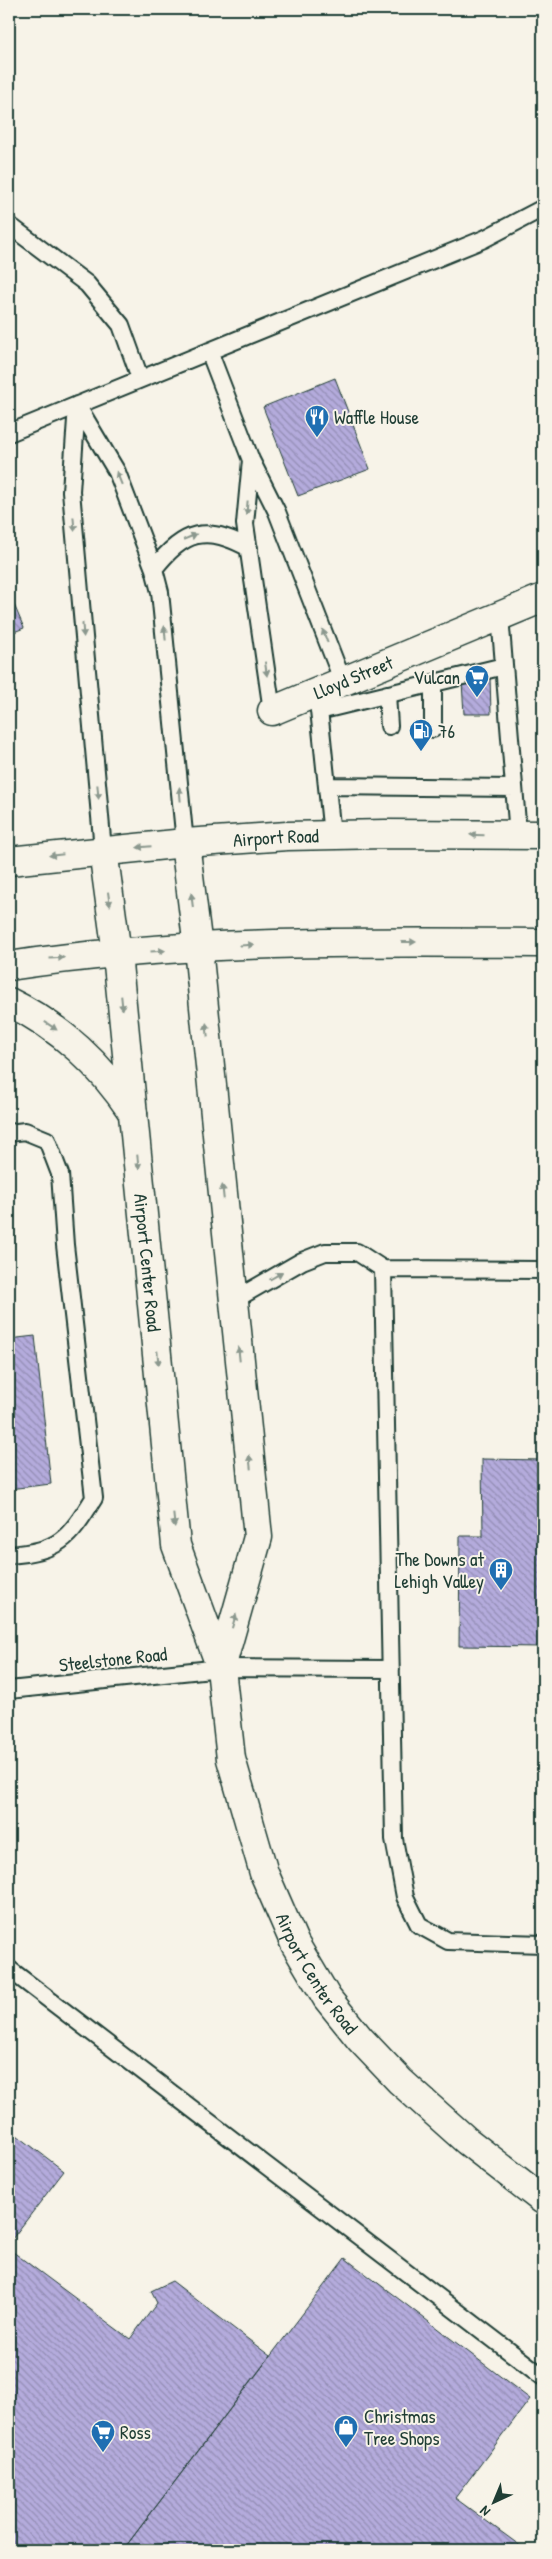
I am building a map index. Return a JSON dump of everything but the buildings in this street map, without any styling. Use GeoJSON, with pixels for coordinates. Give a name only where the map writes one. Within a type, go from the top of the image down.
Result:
{"type":"FeatureCollection","features":[{"type":"Feature","properties":{"kind":"street","name":"Lloyd Street"},"geometry":{"type":"LineString","coordinates":[[272,711],[318,701],[342,682],[543,598]]}},
{"type":"Feature","properties":{"kind":"street","name":"Airport Road"},"geometry":{"type":"LineString","coordinates":[[9,860],[185,843],[332,835],[531,835]]}},
{"type":"Feature","properties":{"kind":"street","name":"Airport Center Road"},"geometry":{"type":"LineString","coordinates":[[185,843],[198,948],[258,1537],[221,1668]]}},
{"type":"Feature","properties":{"kind":"street","name":"Airport Center Road"},"geometry":{"type":"LineString","coordinates":[[103,850],[117,954],[176,1545],[221,1668],[231,1759],[264,1873],[295,1944],[327,1998],[360,2039],[400,2081],[467,2141],[543,2200]]}},
{"type":"Feature","properties":{"kind":"street"},"geometry":{"type":"LineString","coordinates":[[9,966],[49,959],[198,948],[319,943],[543,943]]}},
{"type":"Feature","properties":{"kind":"street"},"geometry":{"type":"LineString","coordinates":[[9,1002],[53,1027],[86,1054],[116,1089],[133,1113]]}},
{"type":"Feature","properties":{"kind":"lane"},"geometry":{"type":"LineString","coordinates":[[9,433],[484,239],[543,208]]}},
{"type":"Feature","properties":{"kind":"lane"},"geometry":{"type":"LineString","coordinates":[[9,225],[87,284],[121,325],[140,378]]}},
{"type":"Feature","properties":{"kind":"lane"},"geometry":{"type":"LineString","coordinates":[[210,351],[251,460],[277,512],[342,682]]}},
{"type":"Feature","properties":{"kind":"lane"},"geometry":{"type":"LineString","coordinates":[[77,406],[117,472],[154,569],[164,615],[185,843]]}},
{"type":"Feature","properties":{"kind":"lane"},"geometry":{"type":"LineString","coordinates":[[77,406],[70,491],[103,850]]}},
{"type":"Feature","properties":{"kind":"lane"},"geometry":{"type":"LineString","coordinates":[[251,460],[245,524],[272,711]]}},
{"type":"Feature","properties":{"kind":"lane"},"geometry":{"type":"LineString","coordinates":[[154,569],[176,544],[201,533],[232,538],[249,548]]}},
{"type":"Feature","properties":{"kind":"lane"},"geometry":{"type":"LineString","coordinates":[[500,616],[514,788],[531,835]]}},
{"type":"Feature","properties":{"kind":"lane"},"geometry":{"type":"LineString","coordinates":[[332,835],[318,701],[387,694],[504,666]]}},
{"type":"Feature","properties":{"kind":"lane"},"geometry":{"type":"LineString","coordinates":[[433,683],[434,729]]}},
{"type":"Feature","properties":{"kind":"lane"},"geometry":{"type":"LineString","coordinates":[[387,694],[389,726]]}},
{"type":"Feature","properties":{"kind":"lane"},"geometry":{"type":"LineString","coordinates":[[327,786],[393,780],[434,781],[514,788]]}},
{"type":"Feature","properties":{"kind":"lane"},"geometry":{"type":"LineString","coordinates":[[9,1133],[25,1131],[47,1140],[60,1174],[65,1245],[94,1498],[75,1529],[59,1543],[36,1553],[9,1555]]}},
{"type":"Feature","properties":{"kind":"lane"},"geometry":{"type":"LineString","coordinates":[[234,1300],[302,1261],[325,1252],[357,1252],[383,1270],[543,1270]]}},
{"type":"Feature","properties":{"kind":"lane"},"geometry":{"type":"LineString","coordinates":[[383,1270],[394,1839],[405,1897],[419,1925],[448,1941],[543,1944]]}},
{"type":"Feature","properties":{"kind":"lane","name":"Steelstone Road"},"geometry":{"type":"LineString","coordinates":[[9,1690],[221,1668],[391,1669]]}},
{"type":"Feature","properties":{"kind":"lane"},"geometry":{"type":"LineString","coordinates":[[9,1969],[543,2378]]}},
{"type":"Feature","properties":{"kind":"place","name":"Waffle House"},"geometry":{"type":"Point","coordinates":[317,438]}},
{"type":"Feature","properties":{"kind":"place","name":"Vulcan"},"geometry":{"type":"Point","coordinates":[477,698]}},
{"type":"Feature","properties":{"kind":"place","name":"76"},"geometry":{"type":"Point","coordinates":[421,752]}},
{"type":"Feature","properties":{"kind":"place","name":"The Downs at Lehigh Valley"},"geometry":{"type":"Point","coordinates":[501,1591]}},
{"type":"Feature","properties":{"kind":"place","name":"Christmas Tree Shops"},"geometry":{"type":"Point","coordinates":[346,2448]}},
{"type":"Feature","properties":{"kind":"place","name":"Ross"},"geometry":{"type":"Point","coordinates":[103,2453]}}]}
